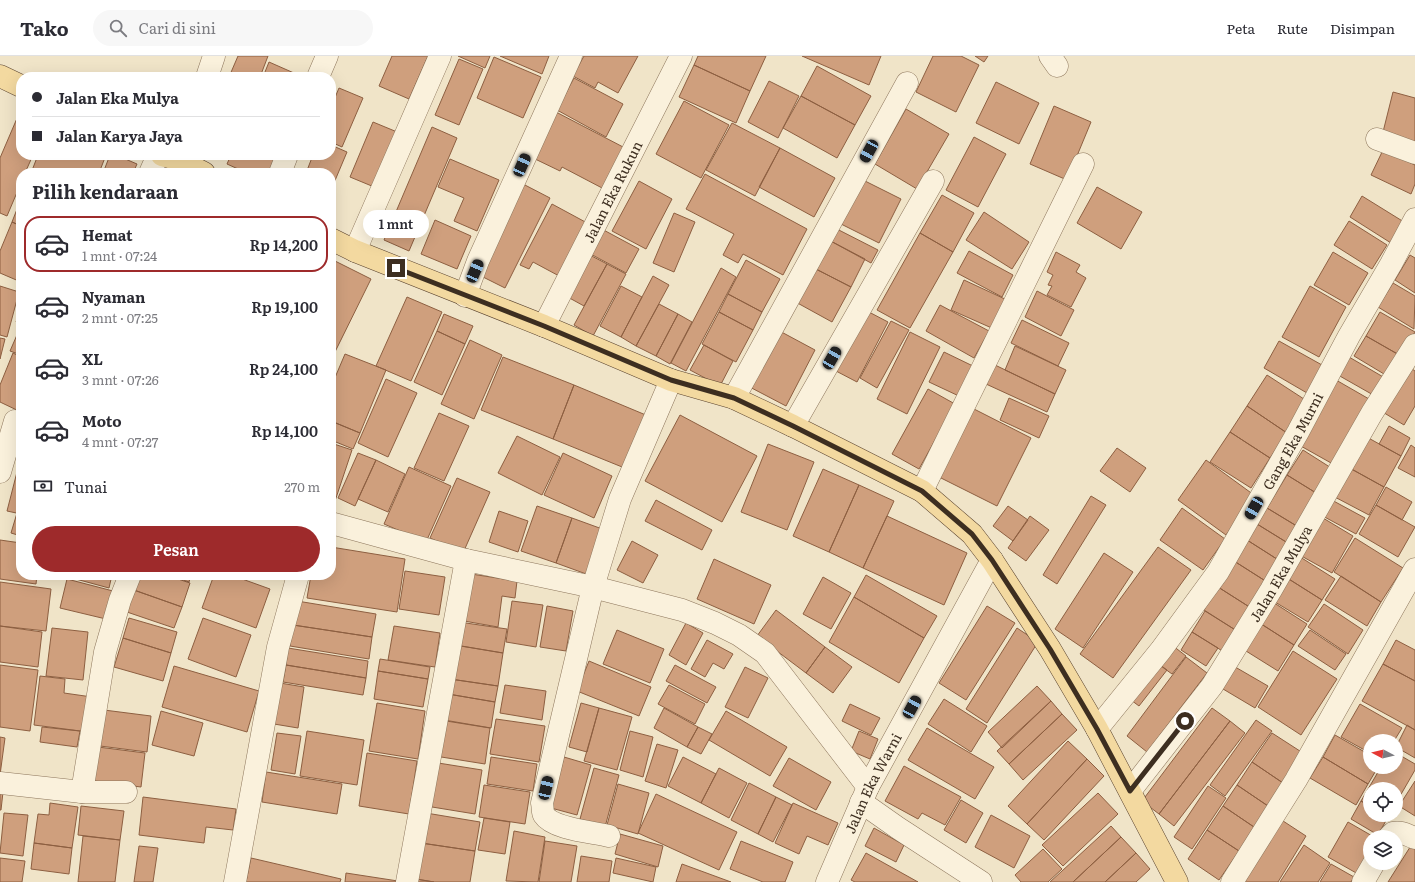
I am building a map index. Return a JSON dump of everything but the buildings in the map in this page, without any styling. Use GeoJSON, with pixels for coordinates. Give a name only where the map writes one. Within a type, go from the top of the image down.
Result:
{"type":"FeatureCollection","features":[{"type":"Feature","properties":{"kind":"main road"},"geometry":{"type":"LineString","coordinates":[[0,76],[16,84]]}},
{"type":"Feature","properties":{"kind":"main road"},"geometry":{"type":"LineString","coordinates":[[177,160],[194,168]]}},
{"type":"Feature","properties":{"kind":"main road"},"geometry":{"type":"LineString","coordinates":[[336,242],[355,251],[465,296],[544,326],[671,380],[734,398],[922,491],[972,534],[992,560],[1050,649],[1097,729],[1177,882]]}},
{"type":"Feature","properties":{"kind":"street"},"geometry":{"type":"LineString","coordinates":[[209,72],[214,56]]}},
{"type":"Feature","properties":{"kind":"street"},"geometry":{"type":"LineString","coordinates":[[320,72],[327,56]]}},
{"type":"Feature","properties":{"kind":"street"},"geometry":{"type":"LineString","coordinates":[[355,251],[440,56]]}},
{"type":"Feature","properties":{"kind":"street"},"geometry":{"type":"LineString","coordinates":[[465,296],[478,261],[571,56]]}},
{"type":"Feature","properties":{"kind":"street","name":"Jalan Eka Rukun"},"geometry":{"type":"LineString","coordinates":[[544,326],[682,56]]}},
{"type":"Feature","properties":{"kind":"street"},"geometry":{"type":"LineString","coordinates":[[734,398],[907,83]]}},
{"type":"Feature","properties":{"kind":"street"},"geometry":{"type":"LineString","coordinates":[[1377,139],[1415,153]]}},
{"type":"Feature","properties":{"kind":"street"},"geometry":{"type":"LineString","coordinates":[[156,168],[165,160]]}},
{"type":"Feature","properties":{"kind":"street"},"geometry":{"type":"LineString","coordinates":[[922,491],[1083,164]]}},
{"type":"Feature","properties":{"kind":"street"},"geometry":{"type":"LineString","coordinates":[[793,426],[933,181]]}},
{"type":"Feature","properties":{"kind":"street","name":"Gang Eka Murni"},"geometry":{"type":"LineString","coordinates":[[1097,729],[1161,650],[1218,572],[1298,432],[1349,336],[1391,264],[1415,218]]}},
{"type":"Feature","properties":{"kind":"street","name":"Jalan Eka Mulya"},"geometry":{"type":"LineString","coordinates":[[1130,791],[1212,686],[1272,590],[1372,413],[1415,345]]}},
{"type":"Feature","properties":{"kind":"street"},"geometry":{"type":"LineString","coordinates":[[609,836],[556,825],[543,814],[542,803],[593,587],[620,499],[671,380]]}},
{"type":"Feature","properties":{"kind":"street"},"geometry":{"type":"LineString","coordinates":[[0,472],[12,420]]}},
{"type":"Feature","properties":{"kind":"street"},"geometry":{"type":"LineString","coordinates":[[336,524],[466,560],[593,587],[682,610],[715,623],[739,635],[765,653],[864,794],[898,828],[981,882]]}},
{"type":"Feature","properties":{"kind":"street"},"geometry":{"type":"LineString","coordinates":[[407,882],[466,560]]}},
{"type":"Feature","properties":{"kind":"street","name":"Jalan Eka Warni"},"geometry":{"type":"LineString","coordinates":[[827,882],[864,794],[992,560]]}},
{"type":"Feature","properties":{"kind":"street"},"geometry":{"type":"LineString","coordinates":[[1232,882],[1296,780],[1415,569]]}},
{"type":"Feature","properties":{"kind":"street"},"geometry":{"type":"LineString","coordinates":[[82,792],[105,652],[120,600],[128,580]]}},
{"type":"Feature","properties":{"kind":"street"},"geometry":{"type":"LineString","coordinates":[[235,882],[278,646],[297,580]]}},
{"type":"Feature","properties":{"kind":"street"},"geometry":{"type":"LineString","coordinates":[[0,783],[82,792],[126,792]]}},
{"type":"Feature","properties":{"kind":"street"},"geometry":{"type":"LineString","coordinates":[[1403,833],[1415,838]]}},
{"type":"Feature","properties":{"kind":"street"},"geometry":{"type":"LineString","coordinates":[[1363,882],[1370,870]]}},
{"type":"Feature","properties":{"kind":"route"},"geometry":{"type":"LineString","coordinates":[[396,268],[544,326],[671,380],[734,398],[922,491],[972,534],[992,560],[1050,649],[1097,729],[1130,791],[1185,721]]}}]}
